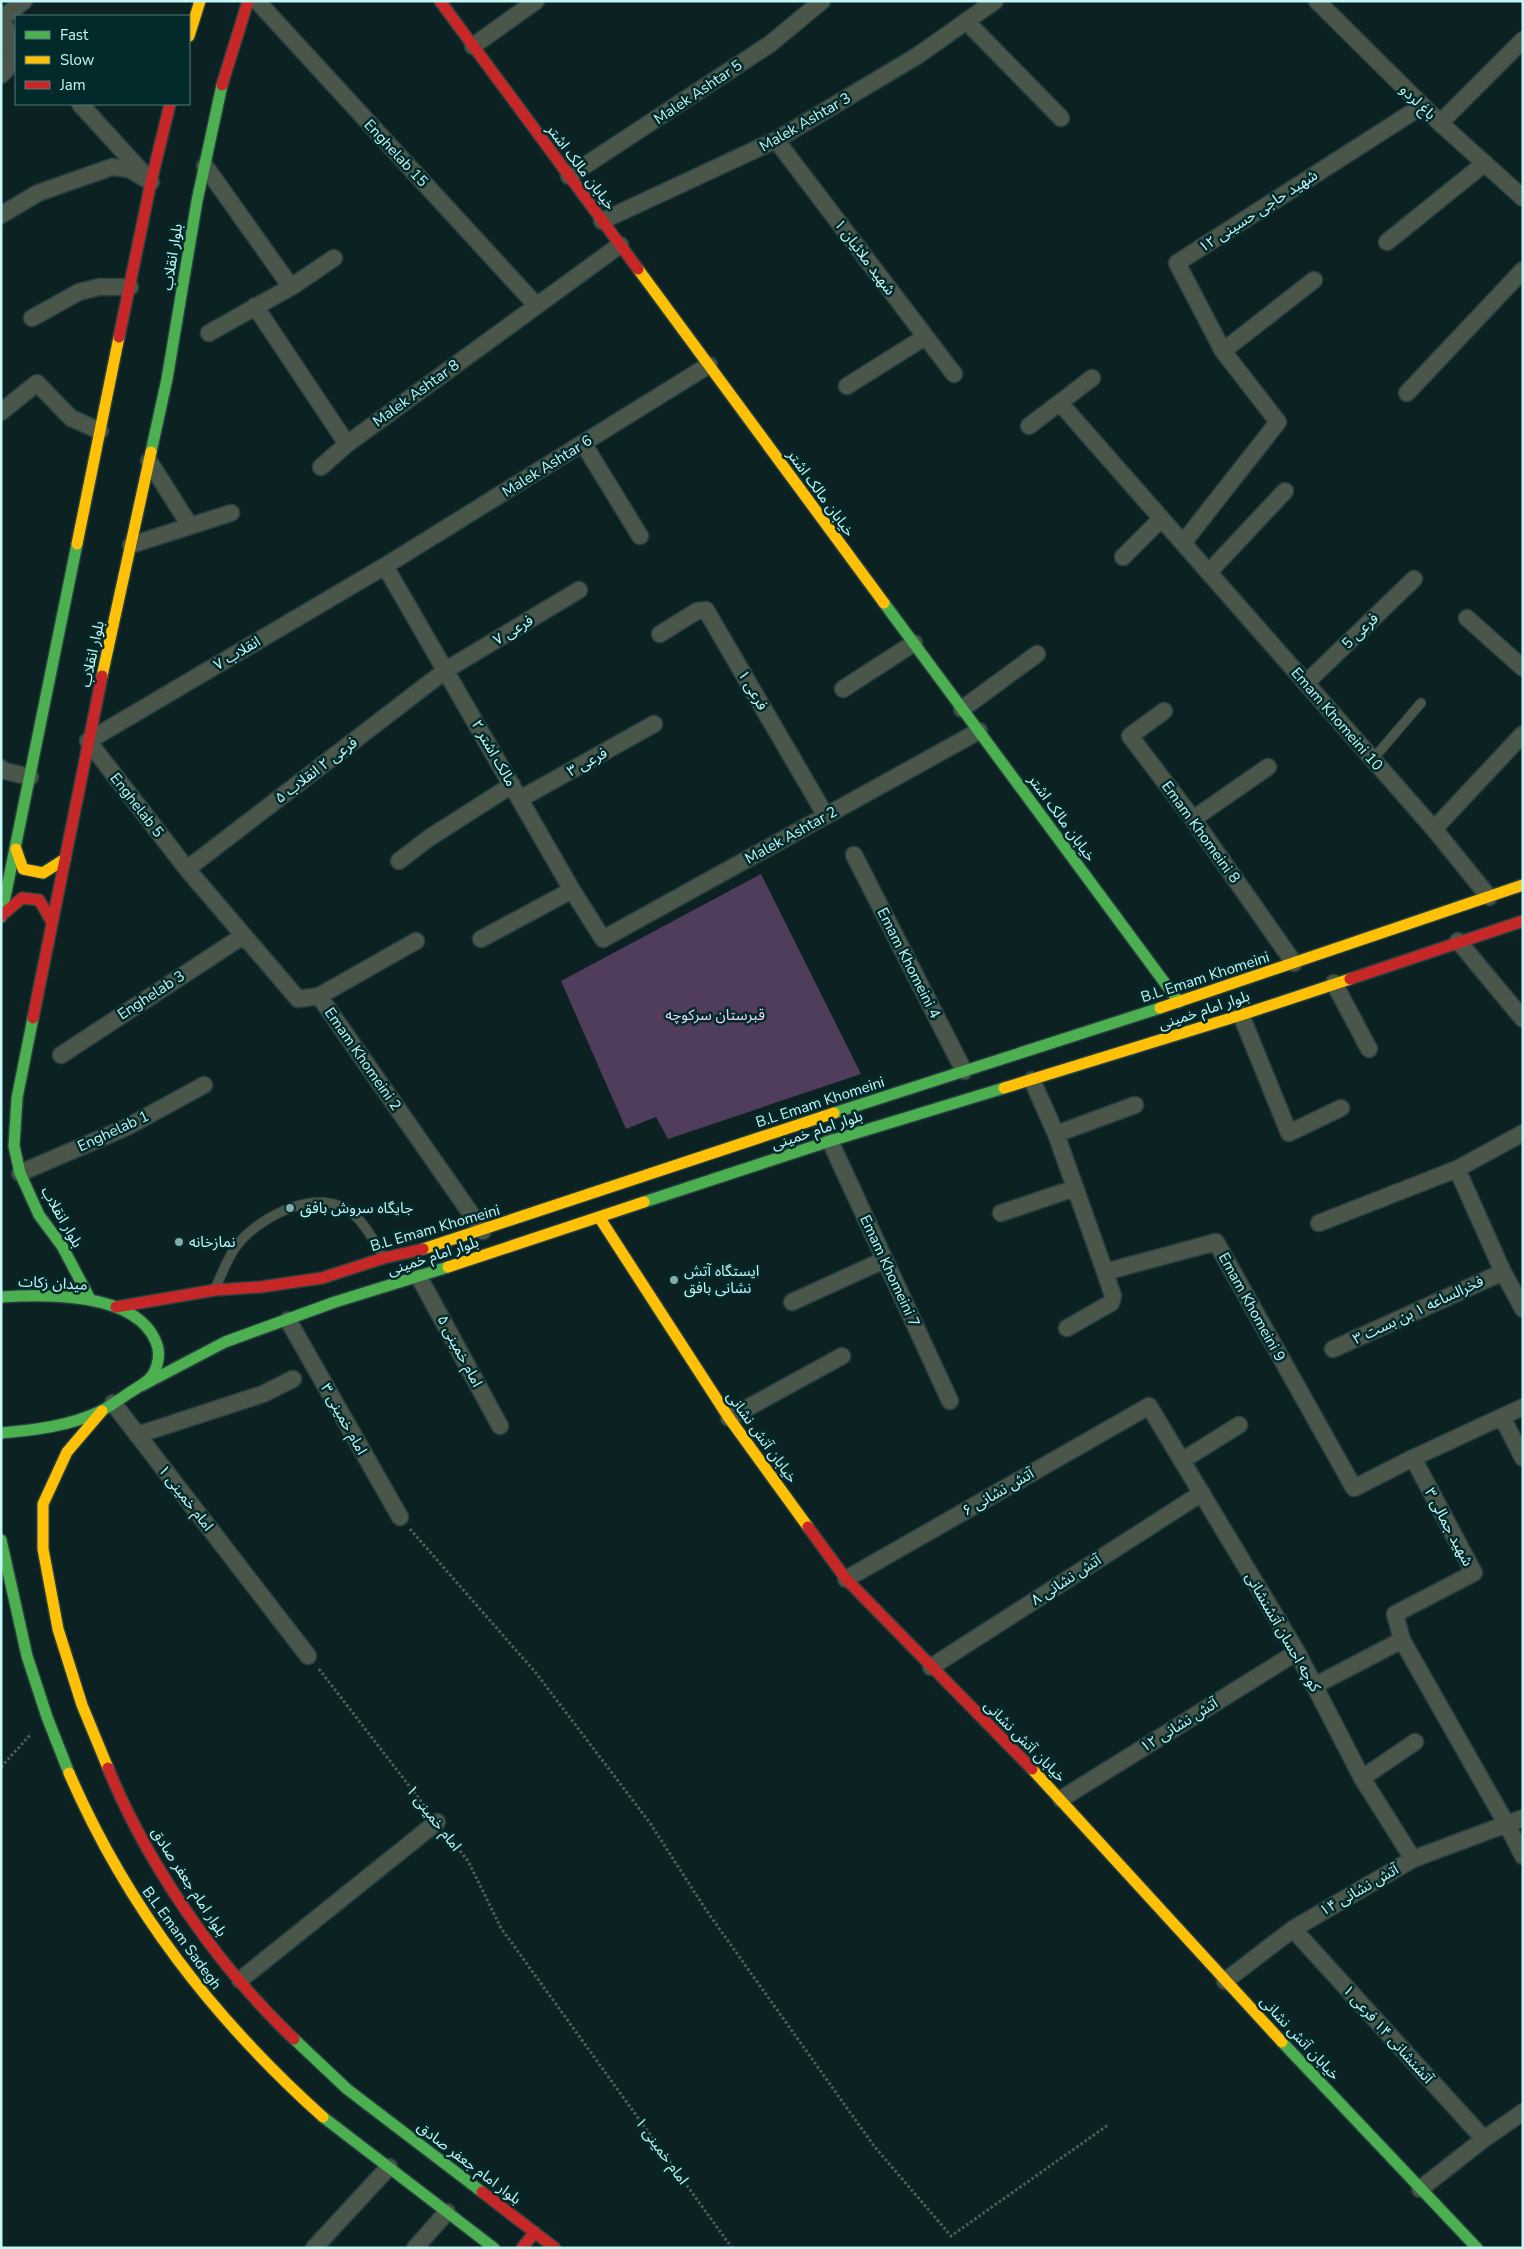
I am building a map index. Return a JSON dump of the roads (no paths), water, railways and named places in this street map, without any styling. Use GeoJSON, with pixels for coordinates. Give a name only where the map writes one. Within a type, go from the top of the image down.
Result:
{"type":"FeatureCollection","features":[{"type":"Feature","properties":{"kind":"main road"},"geometry":{"type":"LineString","coordinates":[[190,33],[200,1]]}},
{"type":"Feature","properties":{"kind":"main road","name":"بلوار انقلاب"},"geometry":{"type":"LineString","coordinates":[[90,1299],[62,1246],[39,1214],[20,1173],[14,1146],[17,1098],[88,741],[167,379],[205,166],[223,81],[248,1]]}},
{"type":"Feature","properties":{"kind":"main road","name":"خیابان مالک اشتر"},"geometry":{"type":"LineString","coordinates":[[440,1],[1179,1002]]}},
{"type":"Feature","properties":{"kind":"main road"},"geometry":{"type":"LineString","coordinates":[[1,916],[151,182],[170,105]]}},
{"type":"Feature","properties":{"kind":"main road"},"geometry":{"type":"LineString","coordinates":[[16,850],[23,869],[42,873],[65,859]]}},
{"type":"Feature","properties":{"kind":"main road","name":"B.L Emam Khomeini"},"geometry":{"type":"LineString","coordinates":[[116,1307],[215,1290],[260,1287],[322,1278],[384,1258],[434,1246],[777,1132],[1179,1002],[1523,885]]}},
{"type":"Feature","properties":{"kind":"main road"},"geometry":{"type":"LineString","coordinates":[[1,916],[22,898],[39,900],[52,922]]}},
{"type":"Feature","properties":{"kind":"main road","name":"بلوار امام خمینی"},"geometry":{"type":"LineString","coordinates":[[131,1392],[225,1342],[335,1302],[830,1141],[1240,1015],[1458,941],[1523,921]]}},
{"type":"Feature","properties":{"kind":"main road"},"geometry":{"type":"LineString","coordinates":[[777,1132],[766,1144],[769,1151],[779,1158]]}},
{"type":"Feature","properties":{"kind":"main road"},"geometry":{"type":"LineString","coordinates":[[706,1156],[722,1159],[724,1169],[719,1177]]}},
{"type":"Feature","properties":{"kind":"main road","name":"خیابان آتش نشانی"},"geometry":{"type":"LineString","coordinates":[[599,1217],[729,1418],[846,1579],[1061,1799],[1225,1980],[1477,2248]]}},
{"type":"Feature","properties":{"kind":"main road","name":"میدان زکات"},"geometry":{"type":"LineString","coordinates":[[1,1297],[56,1296],[90,1299],[116,1307],[146,1324],[158,1342],[160,1360],[151,1378],[107,1407],[68,1423],[1,1433]]}},
{"type":"Feature","properties":{"kind":"main road","name":"بلوار امام جعفر صادق"},"geometry":{"type":"LineString","coordinates":[[107,1407],[67,1452],[44,1504],[43,1549],[61,1637],[82,1705],[116,1788],[154,1862],[209,1942],[273,2019],[347,2089],[555,2248]]}},
{"type":"Feature","properties":{"kind":"main road","name":"B.L Emam Sadegh"},"geometry":{"type":"LineString","coordinates":[[1,1540],[12,1564],[22,1638],[47,1718],[82,1803],[122,1881],[179,1965],[246,2045],[323,2117],[494,2248]]}},
{"type":"Feature","properties":{"kind":"main road"},"geometry":{"type":"LineString","coordinates":[[31,1553],[46,1561]]}},
{"type":"Feature","properties":{"kind":"main road"},"geometry":{"type":"LineString","coordinates":[[522,2248],[535,2232]]}},
{"type":"Feature","properties":{"kind":"street"},"geometry":{"type":"LineString","coordinates":[[1,18],[24,1]]}},
{"type":"Feature","properties":{"kind":"street","name":"Enghelab 15"},"geometry":{"type":"LineString","coordinates":[[256,1],[536,304]]}},
{"type":"Feature","properties":{"kind":"street"},"geometry":{"type":"LineString","coordinates":[[473,46],[536,1]]}},
{"type":"Feature","properties":{"kind":"street","name":"Malek Ashtar 5"},"geometry":{"type":"LineString","coordinates":[[569,176],[762,49],[822,1]]}},
{"type":"Feature","properties":{"kind":"street","name":"باغ لردو"},"geometry":{"type":"LineString","coordinates":[[1317,1],[1422,106],[1523,198]]}},
{"type":"Feature","properties":{"kind":"street","name":"Malek Ashtar 3"},"geometry":{"type":"LineString","coordinates":[[602,221],[776,140],[917,56],[966,21],[987,3]]}},
{"type":"Feature","properties":{"kind":"street"},"geometry":{"type":"LineString","coordinates":[[1,18],[15,33]]}},
{"type":"Feature","properties":{"kind":"street"},"geometry":{"type":"LineString","coordinates":[[1,18],[9,34],[9,61],[5,72],[1,75]]}},
{"type":"Feature","properties":{"kind":"street"},"geometry":{"type":"LineString","coordinates":[[966,21],[1061,118]]}},
{"type":"Feature","properties":{"kind":"street"},"geometry":{"type":"LineString","coordinates":[[1440,123],[1523,40]]}},
{"type":"Feature","properties":{"kind":"street"},"geometry":{"type":"LineString","coordinates":[[81,105],[151,182]]}},
{"type":"Feature","properties":{"kind":"street","name":"شهید حاجی حسینی ۱۲"},"geometry":{"type":"LineString","coordinates":[[1224,351],[1178,263],[1422,106]]}},
{"type":"Feature","properties":{"kind":"street","name":"شهید ملائیان ۱"},"geometry":{"type":"LineString","coordinates":[[776,140],[954,374]]}},
{"type":"Feature","properties":{"kind":"street"},"geometry":{"type":"LineString","coordinates":[[1387,242],[1485,163]]}},
{"type":"Feature","properties":{"kind":"street"},"geometry":{"type":"LineString","coordinates":[[205,166],[292,287]]}},
{"type":"Feature","properties":{"kind":"street"},"geometry":{"type":"LineString","coordinates":[[1,215],[38,193],[112,167],[129,169],[151,182]]}},
{"type":"Feature","properties":{"kind":"street","name":"Malek Ashtar 8"},"geometry":{"type":"LineString","coordinates":[[321,467],[347,444],[536,304],[620,245]]}},
{"type":"Feature","properties":{"kind":"street"},"geometry":{"type":"LineString","coordinates":[[209,333],[292,287],[334,258]]}},
{"type":"Feature","properties":{"kind":"street"},"geometry":{"type":"LineString","coordinates":[[1408,393],[1523,270]]}},
{"type":"Feature","properties":{"kind":"street"},"geometry":{"type":"LineString","coordinates":[[1183,543],[1278,422],[1224,351],[1314,280]]}},
{"type":"Feature","properties":{"kind":"street"},"geometry":{"type":"LineString","coordinates":[[32,318],[79,292],[98,287],[130,287]]}},
{"type":"Feature","properties":{"kind":"street"},"geometry":{"type":"LineString","coordinates":[[255,306],[347,444]]}},
{"type":"Feature","properties":{"kind":"street"},"geometry":{"type":"LineString","coordinates":[[847,386],[925,337]]}},
{"type":"Feature","properties":{"kind":"street","name":"Malek Ashtar 6"},"geometry":{"type":"LineString","coordinates":[[385,566],[709,366]]}},
{"type":"Feature","properties":{"kind":"street"},"geometry":{"type":"LineString","coordinates":[[1029,426],[1092,378]]}},
{"type":"Feature","properties":{"kind":"street"},"geometry":{"type":"LineString","coordinates":[[1,412],[37,383],[71,418],[100,431]]}},
{"type":"Feature","properties":{"kind":"street","name":"Emam Khomeini 10"},"geometry":{"type":"LineString","coordinates":[[1060,403],[1434,829],[1489,897]]}},
{"type":"Feature","properties":{"kind":"street"},"geometry":{"type":"LineString","coordinates":[[583,443],[640,536]]}},
{"type":"Feature","properties":{"kind":"street"},"geometry":{"type":"LineString","coordinates":[[149,460],[190,526]]}},
{"type":"Feature","properties":{"kind":"street"},"geometry":{"type":"LineString","coordinates":[[1209,572],[1285,491]]}},
{"type":"Feature","properties":{"kind":"street"},"geometry":{"type":"LineString","coordinates":[[131,545],[231,513]]}},
{"type":"Feature","properties":{"kind":"street"},"geometry":{"type":"LineString","coordinates":[[1123,557],[1161,519]]}},
{"type":"Feature","properties":{"kind":"street","name":"مالک اشتر ۲"},"geometry":{"type":"LineString","coordinates":[[385,566],[572,890]]}},
{"type":"Feature","properties":{"kind":"street","name":"انقلاب ۷"},"geometry":{"type":"LineString","coordinates":[[88,741],[385,566]]}},
{"type":"Feature","properties":{"kind":"street","name":"فرعی 5"},"geometry":{"type":"LineString","coordinates":[[1306,683],[1414,579]]}},
{"type":"Feature","properties":{"kind":"street","name":"فرعی ۷"},"geometry":{"type":"LineString","coordinates":[[446,670],[579,590]]}},
{"type":"Feature","properties":{"kind":"street","name":"فرعی ۱"},"geometry":{"type":"LineString","coordinates":[[660,634],[697,612],[706,610],[826,816]]}},
{"type":"Feature","properties":{"kind":"street"},"geometry":{"type":"LineString","coordinates":[[1467,618],[1523,668]]}},
{"type":"Feature","properties":{"kind":"street"},"geometry":{"type":"LineString","coordinates":[[842,689],[914,643]]}},
{"type":"Feature","properties":{"kind":"street"},"geometry":{"type":"LineString","coordinates":[[962,709],[1036,654]]}},
{"type":"Feature","properties":{"kind":"street","name":"فرعی ۲ انقلاب ۵"},"geometry":{"type":"LineString","coordinates":[[187,869],[446,670]]}},
{"type":"Feature","properties":{"kind":"street","name":"Emam Khomeini 8"},"geometry":{"type":"LineString","coordinates":[[1164,711],[1130,736],[1193,819],[1294,963]]}},
{"type":"Feature","properties":{"kind":"street","name":"فرعی ۳"},"geometry":{"type":"LineString","coordinates":[[399,861],[429,838],[516,792],[654,724]]}},
{"type":"Feature","properties":{"kind":"street","name":"Malek Ashtar 2"},"geometry":{"type":"LineString","coordinates":[[572,890],[602,939],[979,731]]}},
{"type":"Feature","properties":{"kind":"street"},"geometry":{"type":"LineString","coordinates":[[1434,829],[1523,734]]}},
{"type":"Feature","properties":{"kind":"street","name":"Enghelab 5"},"geometry":{"type":"LineString","coordinates":[[88,741],[187,869]]}},
{"type":"Feature","properties":{"kind":"street"},"geometry":{"type":"LineString","coordinates":[[1193,819],[1268,767]]}},
{"type":"Feature","properties":{"kind":"street"},"geometry":{"type":"LineString","coordinates":[[1,768],[5,771],[30,777]]}},
{"type":"Feature","properties":{"kind":"street","name":"Emam Khomeini 4"},"geometry":{"type":"LineString","coordinates":[[854,855],[964,1071]]}},
{"type":"Feature","properties":{"kind":"street","name":"Emam Khomeini 2"},"geometry":{"type":"LineString","coordinates":[[187,869],[298,999],[319,996],[483,1231]]}},
{"type":"Feature","properties":{"kind":"street"},"geometry":{"type":"LineString","coordinates":[[481,939],[572,890]]}},
{"type":"Feature","properties":{"kind":"street","name":"Enghelab 3"},"geometry":{"type":"LineString","coordinates":[[61,1055],[243,936]]}},
{"type":"Feature","properties":{"kind":"street"},"geometry":{"type":"LineString","coordinates":[[319,996],[416,941]]}},
{"type":"Feature","properties":{"kind":"street"},"geometry":{"type":"LineString","coordinates":[[1458,941],[1523,1019]]}},
{"type":"Feature","properties":{"kind":"street"},"geometry":{"type":"LineString","coordinates":[[1334,983],[1369,1049]]}},
{"type":"Feature","properties":{"kind":"street"},"geometry":{"type":"LineString","coordinates":[[1240,1015],[1289,1133],[1341,1108]]}},
{"type":"Feature","properties":{"kind":"street"},"geometry":{"type":"LineString","coordinates":[[1032,1080],[1056,1134],[1113,1296],[1110,1303],[1067,1328]]}},
{"type":"Feature","properties":{"kind":"street","name":"Enghelab 1"},"geometry":{"type":"LineString","coordinates":[[20,1173],[126,1127],[204,1085]]}},
{"type":"Feature","properties":{"kind":"street"},"geometry":{"type":"LineString","coordinates":[[1056,1134],[1135,1104]]}},
{"type":"Feature","properties":{"kind":"street"},"geometry":{"type":"LineString","coordinates":[[1319,1223],[1457,1169],[1523,1133]]}},
{"type":"Feature","properties":{"kind":"street","name":"Emam Khomeini 7"},"geometry":{"type":"LineString","coordinates":[[830,1141],[950,1401]]}},
{"type":"Feature","properties":{"kind":"street"},"geometry":{"type":"LineString","coordinates":[[1457,1169],[1503,1272],[1523,1309]]}},
{"type":"Feature","properties":{"kind":"street"},"geometry":{"type":"LineString","coordinates":[[1001,1213],[1075,1188]]}},
{"type":"Feature","properties":{"kind":"street","name":"Emam Khomeini 9"},"geometry":{"type":"LineString","coordinates":[[1105,1272],[1216,1242],[1354,1488],[1412,1458],[1523,1407]]}},
{"type":"Feature","properties":{"kind":"street"},"geometry":{"type":"LineString","coordinates":[[792,1302],[884,1260]]}},
{"type":"Feature","properties":{"kind":"street","name":"فخرالساعه ۱ بن بست ۳"},"geometry":{"type":"LineString","coordinates":[[1333,1349],[1503,1272]]}},
{"type":"Feature","properties":{"kind":"street","name":"امام خمینی ۵"},"geometry":{"type":"LineString","coordinates":[[419,1276],[500,1426]]}},
{"type":"Feature","properties":{"kind":"street","name":"امام خمینی ۳"},"geometry":{"type":"LineString","coordinates":[[288,1320],[400,1517]]}},
{"type":"Feature","properties":{"kind":"street"},"geometry":{"type":"LineString","coordinates":[[729,1418],[842,1356]]}},
{"type":"Feature","properties":{"kind":"street"},"geometry":{"type":"LineString","coordinates":[[137,1435],[263,1394],[293,1379]]}},
{"type":"Feature","properties":{"kind":"street","name":"کوچه احسان آتشنشانی"},"geometry":{"type":"LineString","coordinates":[[1149,1406],[1297,1652],[1362,1778],[1413,1859]]}},
{"type":"Feature","properties":{"kind":"street","name":"آتش نشانی ۶"},"geometry":{"type":"LineString","coordinates":[[846,1579],[1149,1406]]}},
{"type":"Feature","properties":{"kind":"street","name":"امام خمینی ۱"},"geometry":{"type":"LineString","coordinates":[[107,1407],[137,1435],[308,1656]]}},
{"type":"Feature","properties":{"kind":"street"},"geometry":{"type":"LineString","coordinates":[[1502,1417],[1523,1458]]}},
{"type":"Feature","properties":{"kind":"street"},"geometry":{"type":"LineString","coordinates":[[1183,1460],[1239,1425]]}},
{"type":"Feature","properties":{"kind":"street","name":"شهید جمالی ۳"},"geometry":{"type":"LineString","coordinates":[[1402,1640],[1395,1614],[1474,1573],[1412,1458]]}},
{"type":"Feature","properties":{"kind":"street","name":"آتش نشانی ۸"},"geometry":{"type":"LineString","coordinates":[[931,1667],[1202,1493]]}},
{"type":"Feature","properties":{"kind":"street"},"geometry":{"type":"LineString","coordinates":[[1314,1686],[1402,1640],[1523,1856]]}},
{"type":"Feature","properties":{"kind":"street","name":"آتش نشانی ۱۲"},"geometry":{"type":"LineString","coordinates":[[1061,1799],[1297,1652]]}},
{"type":"Feature","properties":{"kind":"street"},"geometry":{"type":"LineString","coordinates":[[1362,1778],[1415,1742]]}},
{"type":"Feature","properties":{"kind":"street","name":"آتش نشانی ۱۴"},"geometry":{"type":"LineString","coordinates":[[1225,1980],[1293,1929],[1413,1859],[1523,1818]]}},
{"type":"Feature","properties":{"kind":"street"},"geometry":{"type":"LineString","coordinates":[[240,1980],[437,1822]]}},
{"type":"Feature","properties":{"kind":"street","name":"آتشنشانی ۱۴ فرعی ۱"},"geometry":{"type":"LineString","coordinates":[[1293,1929],[1484,2138]]}},
{"type":"Feature","properties":{"kind":"street"},"geometry":{"type":"LineString","coordinates":[[1420,2188],[1484,2138],[1523,2112]]}},
{"type":"Feature","properties":{"kind":"street"},"geometry":{"type":"LineString","coordinates":[[314,2248],[389,2168]]}},
{"type":"Feature","properties":{"kind":"street"},"geometry":{"type":"LineString","coordinates":[[415,2248],[447,2212]]}},
{"type":"Feature","properties":{"kind":"lane"},"geometry":{"type":"LineString","coordinates":[[1373,760],[1421,703]]}},
{"type":"Feature","properties":{"kind":"lane"},"geometry":{"type":"LineString","coordinates":[[215,1290],[237,1245],[257,1224],[286,1210],[309,1202],[337,1205],[352,1213],[384,1258]]}},
{"type":"Feature","properties":{"kind":"place","name":"جایگاه سروش بافق"},"geometry":{"type":"Point","coordinates":[290,1208]}},
{"type":"Feature","properties":{"kind":"place","name":"نمازخانه"},"geometry":{"type":"Point","coordinates":[179,1242]}},
{"type":"Feature","properties":{"kind":"place","name":"ایستگاه آتش نشانی بافق"},"geometry":{"type":"Point","coordinates":[674,1280]}},
{"type":"Feature","properties":{"kind":"park label","name":"قبرستان سرکوچه"},"geometry":{"type":"Point","coordinates":[715,1015]}}]}
